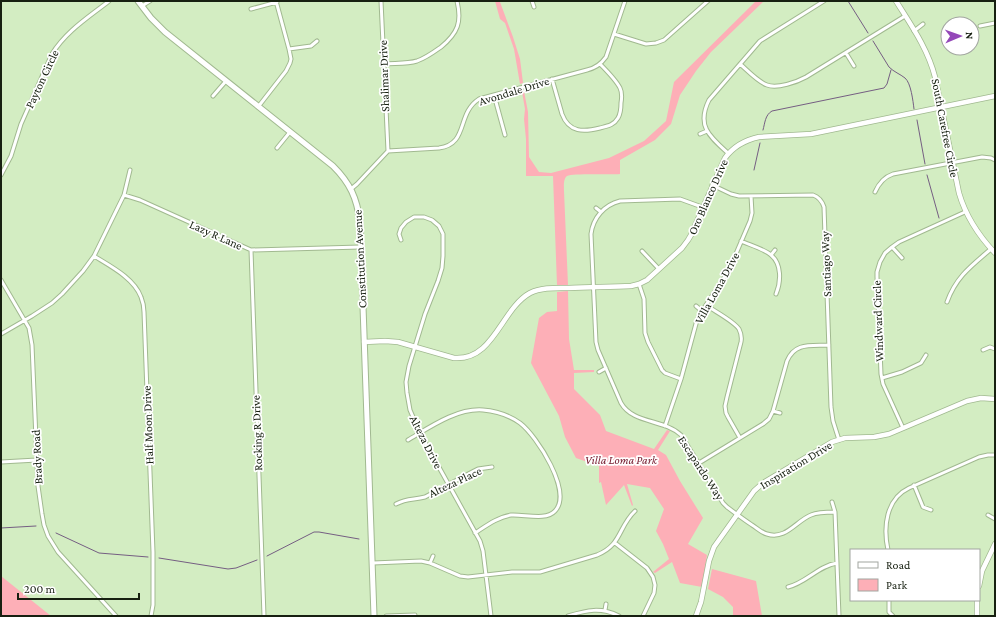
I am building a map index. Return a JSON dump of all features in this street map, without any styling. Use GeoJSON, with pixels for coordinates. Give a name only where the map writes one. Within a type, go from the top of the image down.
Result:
{"type":"FeatureCollection","features":[{"type":"Feature","properties":{"kind":"main road","name":"Constitution Avenue"},"geometry":{"type":"LineString","coordinates":[[138,1],[150,18],[165,32],[333,166],[346,181],[355,198],[359,214],[374,616]]}},
{"type":"Feature","properties":{"kind":"street","name":"Payton Circle"},"geometry":{"type":"LineString","coordinates":[[1,175],[11,156],[22,124],[56,47],[70,31],[109,1]]}},
{"type":"Feature","properties":{"kind":"street"},"geometry":{"type":"LineString","coordinates":[[142,6],[150,1]]}},
{"type":"Feature","properties":{"kind":"street"},"geometry":{"type":"LineString","coordinates":[[251,9],[277,1],[289,48],[290,59],[288,68],[258,107]]}},
{"type":"Feature","properties":{"kind":"street","name":"Shalimar Drive"},"geometry":{"type":"LineString","coordinates":[[381,1],[388,151]]}},
{"type":"Feature","properties":{"kind":"street"},"geometry":{"type":"LineString","coordinates":[[384,64],[417,61],[428,56],[446,42],[454,34],[458,24],[459,14],[457,1]]}},
{"type":"Feature","properties":{"kind":"street"},"geometry":{"type":"LineString","coordinates":[[532,1],[534,7]]}},
{"type":"Feature","properties":{"kind":"street"},"geometry":{"type":"LineString","coordinates":[[552,79],[564,120],[568,126],[576,130],[585,131],[614,123],[620,113],[622,95],[619,85],[600,64],[606,57],[625,1]]}},
{"type":"Feature","properties":{"kind":"street"},"geometry":{"type":"LineString","coordinates":[[614,34],[646,44],[656,44],[664,40],[708,1]]}},
{"type":"Feature","properties":{"kind":"street"},"geometry":{"type":"LineString","coordinates":[[728,153],[713,140],[707,131],[704,117],[707,106],[714,94],[756,44],[763,38],[824,1]]}},
{"type":"Feature","properties":{"kind":"street","name":"South Carefree Circle"},"geometry":{"type":"LineString","coordinates":[[896,1],[923,46],[930,61],[935,77],[959,194],[965,212],[976,231],[995,253]]}},
{"type":"Feature","properties":{"kind":"street"},"geometry":{"type":"LineString","coordinates":[[740,64],[763,83],[778,86],[801,79],[905,16]]}},
{"type":"Feature","properties":{"kind":"street"},"geometry":{"type":"LineString","coordinates":[[980,26],[995,23]]}},
{"type":"Feature","properties":{"kind":"street"},"geometry":{"type":"LineString","coordinates":[[914,31],[923,24]]}},
{"type":"Feature","properties":{"kind":"street"},"geometry":{"type":"LineString","coordinates":[[289,48],[311,46],[318,41]]}},
{"type":"Feature","properties":{"kind":"street"},"geometry":{"type":"LineString","coordinates":[[846,53],[854,66]]}},
{"type":"Feature","properties":{"kind":"street","name":"Avondale Drive"},"geometry":{"type":"LineString","coordinates":[[388,151],[439,148],[448,146],[460,133],[466,113],[479,99],[593,68],[600,64]]}},
{"type":"Feature","properties":{"kind":"street"},"geometry":{"type":"LineString","coordinates":[[214,96],[226,81]]}},
{"type":"Feature","properties":{"kind":"street"},"geometry":{"type":"LineString","coordinates":[[494,95],[505,135]]}},
{"type":"Feature","properties":{"kind":"street","name":"Oro Blanco Drive"},"geometry":{"type":"LineString","coordinates":[[364,342],[391,341],[415,346],[459,359],[471,356],[484,348],[520,301],[530,294],[544,289],[625,286],[639,284],[647,280],[686,244],[723,162],[728,153],[738,145],[753,138],[811,134],[995,96]]}},
{"type":"Feature","properties":{"kind":"street"},"geometry":{"type":"LineString","coordinates":[[700,134],[707,131]]}},
{"type":"Feature","properties":{"kind":"street"},"geometry":{"type":"LineString","coordinates":[[277,148],[290,132]]}},
{"type":"Feature","properties":{"kind":"street"},"geometry":{"type":"LineString","coordinates":[[351,189],[388,151]]}},
{"type":"Feature","properties":{"kind":"street"},"geometry":{"type":"LineString","coordinates":[[875,192],[882,180],[889,175],[982,157],[995,160]]}},
{"type":"Feature","properties":{"kind":"street"},"geometry":{"type":"LineString","coordinates":[[1,334],[37,313],[62,294],[73,283],[94,256],[124,195],[130,170]]}},
{"type":"Feature","properties":{"kind":"street","name":"Santiago Way"},"geometry":{"type":"LineString","coordinates":[[712,185],[735,195],[751,196],[810,194],[816,196],[823,204],[832,414],[839,440]]}},
{"type":"Feature","properties":{"kind":"street","name":"Lazy R Lane"},"geometry":{"type":"LineString","coordinates":[[124,195],[140,200],[250,250],[360,247]]}},
{"type":"Feature","properties":{"kind":"street","name":"Villa Loma Drive"},"geometry":{"type":"LineString","coordinates":[[665,426],[681,379],[697,320],[726,274],[750,221],[752,213],[751,196]]}},
{"type":"Feature","properties":{"kind":"street"},"geometry":{"type":"LineString","coordinates":[[596,208],[601,212],[612,203],[624,200],[680,199],[702,207]]}},
{"type":"Feature","properties":{"kind":"street","name":"Escapardo Way"},"geometry":{"type":"LineString","coordinates":[[601,212],[592,229],[596,342],[621,403],[626,410],[674,430],[681,435],[726,507],[762,532],[772,535],[782,534],[802,519],[811,515],[820,512],[835,512]]}},
{"type":"Feature","properties":{"kind":"street","name":"Windward Circle"},"geometry":{"type":"LineString","coordinates":[[903,429],[882,378],[880,365],[877,272],[882,258],[892,246],[965,212]]}},
{"type":"Feature","properties":{"kind":"street","name":"Alteza Drive"},"geometry":{"type":"LineString","coordinates":[[401,240],[399,234],[400,231],[404,224],[410,219],[419,217],[428,218],[436,223],[441,230],[443,239],[443,256],[440,274],[425,314],[408,372],[406,388],[407,400],[420,433],[476,533],[482,547],[490,616]]}},
{"type":"Feature","properties":{"kind":"street"},"geometry":{"type":"LineString","coordinates":[[741,241],[771,255],[776,261],[779,269],[779,286],[776,294]]}},
{"type":"Feature","properties":{"kind":"street"},"geometry":{"type":"LineString","coordinates":[[892,246],[902,258]]}},
{"type":"Feature","properties":{"kind":"street"},"geometry":{"type":"LineString","coordinates":[[947,302],[954,286],[964,272],[991,249]]}},
{"type":"Feature","properties":{"kind":"street","name":"Rocking R Drive"},"geometry":{"type":"LineString","coordinates":[[250,250],[264,616]]}},
{"type":"Feature","properties":{"kind":"street"},"geometry":{"type":"LineString","coordinates":[[771,255],[775,250]]}},
{"type":"Feature","properties":{"kind":"street"},"geometry":{"type":"LineString","coordinates":[[642,251],[659,269]]}},
{"type":"Feature","properties":{"kind":"street","name":"Half Moon Drive"},"geometry":{"type":"LineString","coordinates":[[94,256],[117,271],[134,285],[141,296],[145,315],[153,552],[153,605],[151,616]]}},
{"type":"Feature","properties":{"kind":"street","name":"Brady Road"},"geometry":{"type":"LineString","coordinates":[[1,280],[29,328],[32,345],[40,500],[43,520],[48,536],[58,552],[116,616]]}},
{"type":"Feature","properties":{"kind":"street"},"geometry":{"type":"LineString","coordinates":[[639,284],[644,296],[645,329],[648,342],[662,370],[665,373],[681,379]]}},
{"type":"Feature","properties":{"kind":"street"},"geometry":{"type":"LineString","coordinates":[[706,305],[736,326],[742,337],[725,409],[740,438]]}},
{"type":"Feature","properties":{"kind":"street"},"geometry":{"type":"LineString","coordinates":[[696,306],[702,311]]}},
{"type":"Feature","properties":{"kind":"street"},"geometry":{"type":"LineString","coordinates":[[699,463],[767,422],[773,411],[787,361],[794,350],[799,347],[806,346],[829,345]]}},
{"type":"Feature","properties":{"kind":"street"},"geometry":{"type":"LineString","coordinates":[[790,346],[794,350]]}},
{"type":"Feature","properties":{"kind":"street"},"geometry":{"type":"LineString","coordinates":[[983,350],[990,347],[995,349]]}},
{"type":"Feature","properties":{"kind":"street"},"geometry":{"type":"LineString","coordinates":[[882,378],[902,372],[922,363],[926,355]]}},
{"type":"Feature","properties":{"kind":"street"},"geometry":{"type":"LineString","coordinates":[[599,372],[606,368]]}},
{"type":"Feature","properties":{"kind":"street","name":"Inspiration Drive"},"geometry":{"type":"LineString","coordinates":[[696,616],[701,602],[712,554],[717,542],[754,491],[763,482],[828,444],[839,440],[889,434],[967,401],[977,398],[995,399]]}},
{"type":"Feature","properties":{"kind":"street"},"geometry":{"type":"LineString","coordinates":[[720,410],[725,409]]}},
{"type":"Feature","properties":{"kind":"street"},"geometry":{"type":"LineString","coordinates":[[408,440],[456,414],[472,410],[483,410],[502,414],[520,423],[542,448],[549,461],[560,492],[560,502],[557,509],[546,516],[518,515],[504,517],[476,533]]}},
{"type":"Feature","properties":{"kind":"street"},"geometry":{"type":"LineString","coordinates":[[773,411],[780,413]]}},
{"type":"Feature","properties":{"kind":"street"},"geometry":{"type":"LineString","coordinates":[[888,549],[886,532],[889,508],[895,499],[905,490],[979,457],[995,455]]}},
{"type":"Feature","properties":{"kind":"street"},"geometry":{"type":"LineString","coordinates":[[1,462],[37,460]]}},
{"type":"Feature","properties":{"kind":"street","name":"Alteza Place"},"geometry":{"type":"LineString","coordinates":[[396,504],[404,500],[425,497],[478,469],[492,467]]}},
{"type":"Feature","properties":{"kind":"street"},"geometry":{"type":"LineString","coordinates":[[914,485],[924,507],[930,510]]}},
{"type":"Feature","properties":{"kind":"street"},"geometry":{"type":"LineString","coordinates":[[891,495],[895,499]]}},
{"type":"Feature","properties":{"kind":"street"},"geometry":{"type":"LineString","coordinates":[[832,502],[835,512],[839,616]]}},
{"type":"Feature","properties":{"kind":"street"},"geometry":{"type":"LineString","coordinates":[[372,563],[416,561],[430,563],[463,577],[512,572],[545,571],[601,553],[609,548],[615,543],[628,518],[635,512]]}},
{"type":"Feature","properties":{"kind":"street"},"geometry":{"type":"LineString","coordinates":[[988,515],[995,519]]}},
{"type":"Feature","properties":{"kind":"street"},"geometry":{"type":"LineString","coordinates":[[615,543],[647,568],[653,577],[655,584],[654,593],[643,616]]}},
{"type":"Feature","properties":{"kind":"street"},"geometry":{"type":"LineString","coordinates":[[981,570],[994,547]]}},
{"type":"Feature","properties":{"kind":"street"},"geometry":{"type":"LineString","coordinates":[[430,563],[433,556]]}},
{"type":"Feature","properties":{"kind":"street"},"geometry":{"type":"LineString","coordinates":[[788,587],[796,585],[826,566],[837,563]]}},
{"type":"Feature","properties":{"kind":"street"},"geometry":{"type":"LineString","coordinates":[[889,601],[889,612],[893,616]]}},
{"type":"Feature","properties":{"kind":"street"},"geometry":{"type":"LineString","coordinates":[[977,601],[977,616]]}},
{"type":"Feature","properties":{"kind":"street"},"geometry":{"type":"LineString","coordinates":[[605,610],[606,604]]}},
{"type":"Feature","properties":{"kind":"street"},"geometry":{"type":"LineString","coordinates":[[568,616],[583,611],[594,610],[605,610],[619,616]]}},
{"type":"Feature","properties":{"kind":"street"},"geometry":{"type":"LineString","coordinates":[[386,616],[415,615]]}},
{"type":"Feature","properties":{"kind":"green space"},"geometry":{"type":"Polygon","coordinates":[[[495,1],[500,2],[520,59],[523,83],[520,84],[514,49],[505,23],[500,19],[495,1]]]}},
{"type":"Feature","properties":{"kind":"green space"},"geometry":{"type":"Polygon","coordinates":[[[756,1],[764,1],[711,52],[696,71],[680,95],[671,124],[655,140],[620,160],[620,174],[571,175],[566,177],[564,187],[568,285],[557,285],[553,176],[526,176],[525,109],[522,92],[524,91],[528,112],[529,157],[539,172],[551,173],[609,158],[644,141],[666,121],[674,82],[756,1]]]}},
{"type":"Feature","properties":{"kind":"green space","name":"Villa Loma Park"},"geometry":{"type":"Polygon","coordinates":[[[568,291],[569,339],[574,370],[594,370],[594,372],[574,373],[574,389],[600,415],[606,431],[654,449],[667,430],[670,431],[658,450],[666,455],[703,518],[688,544],[707,555],[702,587],[680,583],[672,562],[655,573],[653,572],[669,559],[656,531],[664,509],[650,488],[627,484],[632,506],[624,485],[606,505],[601,482],[599,483],[599,466],[576,458],[565,437],[559,416],[531,363],[539,318],[547,312],[557,311],[557,292],[568,291]]]}},
{"type":"Feature","properties":{"kind":"green space"},"geometry":{"type":"Polygon","coordinates":[[[712,569],[756,581],[762,616],[733,616],[733,607],[723,597],[708,589],[712,569]]]}},
{"type":"Feature","properties":{"kind":"green space"},"geometry":{"type":"Polygon","coordinates":[[[1,576],[51,616],[1,616],[1,576]]]}},
{"type":"Feature","properties":{"kind":"waterway"},"geometry":{"type":"LineString","coordinates":[[848,1],[868,33]]}},
{"type":"Feature","properties":{"kind":"waterway"},"geometry":{"type":"LineString","coordinates":[[873,41],[889,67],[907,80],[914,109]]}},
{"type":"Feature","properties":{"kind":"waterway"},"geometry":{"type":"LineString","coordinates":[[763,130],[767,117],[772,111],[884,88],[887,84],[891,70]]}},
{"type":"Feature","properties":{"kind":"waterway"},"geometry":{"type":"LineString","coordinates":[[917,120],[925,164]]}},
{"type":"Feature","properties":{"kind":"waterway"},"geometry":{"type":"LineString","coordinates":[[754,170],[760,143]]}},
{"type":"Feature","properties":{"kind":"waterway"},"geometry":{"type":"LineString","coordinates":[[927,175],[939,218]]}},
{"type":"Feature","properties":{"kind":"waterway"},"geometry":{"type":"LineString","coordinates":[[1,528],[36,526]]}},
{"type":"Feature","properties":{"kind":"waterway"},"geometry":{"type":"LineString","coordinates":[[267,556],[314,532],[359,539]]}},
{"type":"Feature","properties":{"kind":"waterway"},"geometry":{"type":"LineString","coordinates":[[56,533],[99,553],[148,557]]}},
{"type":"Feature","properties":{"kind":"waterway"},"geometry":{"type":"LineString","coordinates":[[159,558],[228,569],[236,568],[257,560]]}}]}
